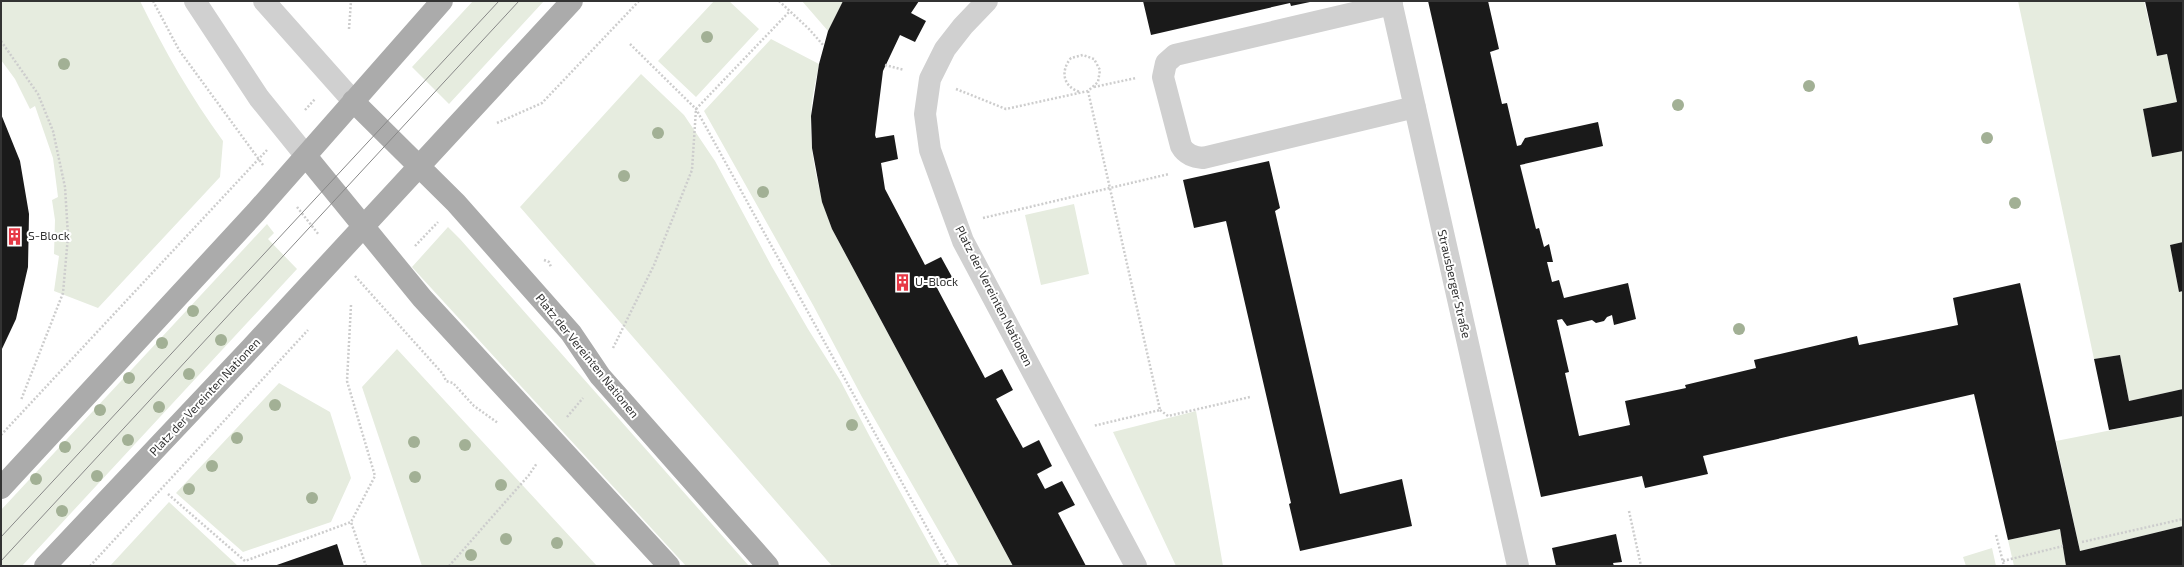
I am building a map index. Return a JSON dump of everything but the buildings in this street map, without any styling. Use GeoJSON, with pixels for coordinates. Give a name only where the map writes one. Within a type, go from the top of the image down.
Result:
{"type":"FeatureCollection","features":[{"type":"Feature","properties":{"kind":"main road"},"geometry":{"type":"LineString","coordinates":[[1,488],[280,186],[442,1]]}},
{"type":"Feature","properties":{"kind":"main road","name":"Platz der Vereinten Nationen"},"geometry":{"type":"LineString","coordinates":[[45,566],[572,1]]}},
{"type":"Feature","properties":{"kind":"main road","name":"Platz der Vereinten Nationen"},"geometry":{"type":"LineString","coordinates":[[354,101],[456,203],[571,333],[600,376],[768,566]]}},
{"type":"Feature","properties":{"kind":"main road"},"geometry":{"type":"LineString","coordinates":[[306,156],[422,298],[669,566]]}},
{"type":"Feature","properties":{"kind":"street"},"geometry":{"type":"LineString","coordinates":[[195,1],[254,91],[306,156]]}},
{"type":"Feature","properties":{"kind":"street","name":"Platz der Vereinten Nationen"},"geometry":{"type":"LineString","coordinates":[[264,1],[354,101]]}},
{"type":"Feature","properties":{"kind":"street","name":"Platz der Vereinten Nationen"},"geometry":{"type":"LineString","coordinates":[[987,1],[963,26],[945,49],[930,79],[924,114],[930,150],[963,240],[1136,566]]}},
{"type":"Feature","properties":{"kind":"street"},"geometry":{"type":"LineString","coordinates":[[1392,3],[1175,55],[1168,59],[1163,72],[1181,146],[1188,154],[1204,158],[1415,107]]}},
{"type":"Feature","properties":{"kind":"street","name":"Strausberger Straße"},"geometry":{"type":"LineString","coordinates":[[1392,3],[1515,566]]}},
{"type":"Feature","properties":{"kind":"path"},"geometry":{"type":"LineString","coordinates":[[153,1],[179,50],[259,160],[336,255],[443,374],[446,381],[453,383],[474,406],[500,424]]}},
{"type":"Feature","properties":{"kind":"path"},"geometry":{"type":"LineString","coordinates":[[349,29],[351,1]]}},
{"type":"Feature","properties":{"kind":"path"},"geometry":{"type":"LineString","coordinates":[[492,128],[497,123],[542,103],[639,1]]}},
{"type":"Feature","properties":{"kind":"path"},"geometry":{"type":"LineString","coordinates":[[779,1],[824,46]]}},
{"type":"Feature","properties":{"kind":"path"},"geometry":{"type":"LineString","coordinates":[[620,332],[654,265],[692,170],[696,109],[790,11]]}},
{"type":"Feature","properties":{"kind":"path"},"geometry":{"type":"LineString","coordinates":[[1,41],[38,94],[53,131],[66,194],[68,236],[63,293],[21,400]]}},
{"type":"Feature","properties":{"kind":"path"},"geometry":{"type":"LineString","coordinates":[[630,44],[696,109],[948,566]]}},
{"type":"Feature","properties":{"kind":"path"},"geometry":{"type":"LineString","coordinates":[[1080,92],[1069,86],[1064,75],[1067,63],[1076,55],[1089,56],[1098,64],[1100,76],[1094,87]]}},
{"type":"Feature","properties":{"kind":"path"},"geometry":{"type":"LineString","coordinates":[[930,79],[1006,109],[1088,91],[1094,87],[1163,72]]}},
{"type":"Feature","properties":{"kind":"path"},"geometry":{"type":"LineString","coordinates":[[1,435],[259,160],[285,130],[334,80]]}},
{"type":"Feature","properties":{"kind":"path"},"geometry":{"type":"LineString","coordinates":[[1088,91],[1160,410],[1168,416],[1250,397]]}},
{"type":"Feature","properties":{"kind":"path"},"geometry":{"type":"LineString","coordinates":[[957,225],[1170,174]]}},
{"type":"Feature","properties":{"kind":"path"},"geometry":{"type":"LineString","coordinates":[[410,252],[440,220]]}},
{"type":"Feature","properties":{"kind":"path"},"geometry":{"type":"LineString","coordinates":[[168,494],[245,561],[351,522],[375,476],[348,381],[351,305]]}},
{"type":"Feature","properties":{"kind":"path"},"geometry":{"type":"LineString","coordinates":[[90,566],[312,324]]}},
{"type":"Feature","properties":{"kind":"path"},"geometry":{"type":"LineString","coordinates":[[449,566],[530,475],[551,438],[600,376]]}},
{"type":"Feature","properties":{"kind":"path"},"geometry":{"type":"LineString","coordinates":[[1065,433],[1160,410]]}},
{"type":"Feature","properties":{"kind":"path"},"geometry":{"type":"LineString","coordinates":[[1629,511],[1641,566]]}},
{"type":"Feature","properties":{"kind":"path"},"geometry":{"type":"LineString","coordinates":[[2082,542],[2183,519]]}},
{"type":"Feature","properties":{"kind":"path"},"geometry":{"type":"LineString","coordinates":[[351,522],[366,566]]}},
{"type":"Feature","properties":{"kind":"path"},"geometry":{"type":"LineString","coordinates":[[1996,535],[2004,566]]}},
{"type":"Feature","properties":{"kind":"path"},"geometry":{"type":"LineString","coordinates":[[2003,561],[2064,546]]}},
{"type":"Feature","properties":{"kind":"shaded area"},"geometry":{"type":"Polygon","coordinates":[[[1,1],[140,1],[178,73],[223,141],[220,177],[98,308],[54,291],[59,256],[54,254],[55,220],[52,200],[58,197],[53,158],[35,106],[30,109],[15,79],[1,60],[1,1]]]}},
{"type":"Feature","properties":{"kind":"shaded area"},"geometry":{"type":"Polygon","coordinates":[[[473,1],[544,1],[449,104],[412,67],[473,1]]]}},
{"type":"Feature","properties":{"kind":"shaded area"},"geometry":{"type":"Polygon","coordinates":[[[714,1],[729,1],[759,29],[696,97],[658,61],[714,1]]]}},
{"type":"Feature","properties":{"kind":"shaded area"},"geometry":{"type":"Polygon","coordinates":[[[802,1],[843,1],[828,31],[802,1]]]}},
{"type":"Feature","properties":{"kind":"shaded area"},"geometry":{"type":"Polygon","coordinates":[[[2018,1],[2144,1],[2157,56],[2167,54],[2177,102],[2143,109],[2152,156],[2183,151],[2183,242],[2170,245],[2179,292],[2183,291],[2183,389],[2129,401],[2120,355],[2094,359],[2018,1]]]}},
{"type":"Feature","properties":{"kind":"shaded area"},"geometry":{"type":"Polygon","coordinates":[[[771,39],[819,64],[811,110],[813,159],[819,188],[832,229],[1013,566],[959,566],[862,397],[813,305],[704,111],[771,39]]]}},
{"type":"Feature","properties":{"kind":"shaded area"},"geometry":{"type":"Polygon","coordinates":[[[641,74],[684,115],[715,161],[772,267],[840,380],[941,566],[832,566],[520,207],[641,74]]]}},
{"type":"Feature","properties":{"kind":"shaded area"},"geometry":{"type":"Polygon","coordinates":[[[1074,204],[1089,274],[1041,285],[1025,215],[1074,204]]]}},
{"type":"Feature","properties":{"kind":"shaded area"},"geometry":{"type":"Polygon","coordinates":[[[267,224],[274,233],[268,239],[297,269],[22,566],[1,566],[1,510],[267,224]]]}},
{"type":"Feature","properties":{"kind":"shaded area"},"geometry":{"type":"Polygon","coordinates":[[[448,227],[749,566],[686,566],[412,267],[448,227]]]}},
{"type":"Feature","properties":{"kind":"shaded area"},"geometry":{"type":"Polygon","coordinates":[[[397,349],[597,566],[422,566],[362,387],[397,349]]]}},
{"type":"Feature","properties":{"kind":"shaded area"},"geometry":{"type":"Polygon","coordinates":[[[279,383],[330,412],[351,478],[331,522],[243,552],[176,493],[279,383]]]}},
{"type":"Feature","properties":{"kind":"shaded area"},"geometry":{"type":"Polygon","coordinates":[[[1196,411],[1223,566],[1176,566],[1113,432],[1196,411]]]}},
{"type":"Feature","properties":{"kind":"shaded area"},"geometry":{"type":"Polygon","coordinates":[[[2183,416],[2183,526],[2080,551],[2056,441],[2183,416]]]}},
{"type":"Feature","properties":{"kind":"shaded area"},"geometry":{"type":"Polygon","coordinates":[[[169,502],[238,566],[110,566],[169,502]]]}},
{"type":"Feature","properties":{"kind":"shaded area"},"geometry":{"type":"Polygon","coordinates":[[[2060,529],[2066,566],[2014,566],[2008,540],[2060,529]]]}},
{"type":"Feature","properties":{"kind":"shaded area"},"geometry":{"type":"Polygon","coordinates":[[[1992,548],[1996,566],[1966,566],[1963,557],[1992,548]]]}},
{"type":"Feature","properties":{"kind":"tram line"},"geometry":{"type":"LineString","coordinates":[[1,537],[499,1]]}},
{"type":"Feature","properties":{"kind":"tram line"},"geometry":{"type":"LineString","coordinates":[[1,561],[519,1]]}},
{"type":"Feature","properties":{"kind":"place","name":"S-Block"},"geometry":{"type":"Point","coordinates":[15,236]}},
{"type":"Feature","properties":{"kind":"place","name":"U-Block"},"geometry":{"type":"Point","coordinates":[902,282]}}]}
